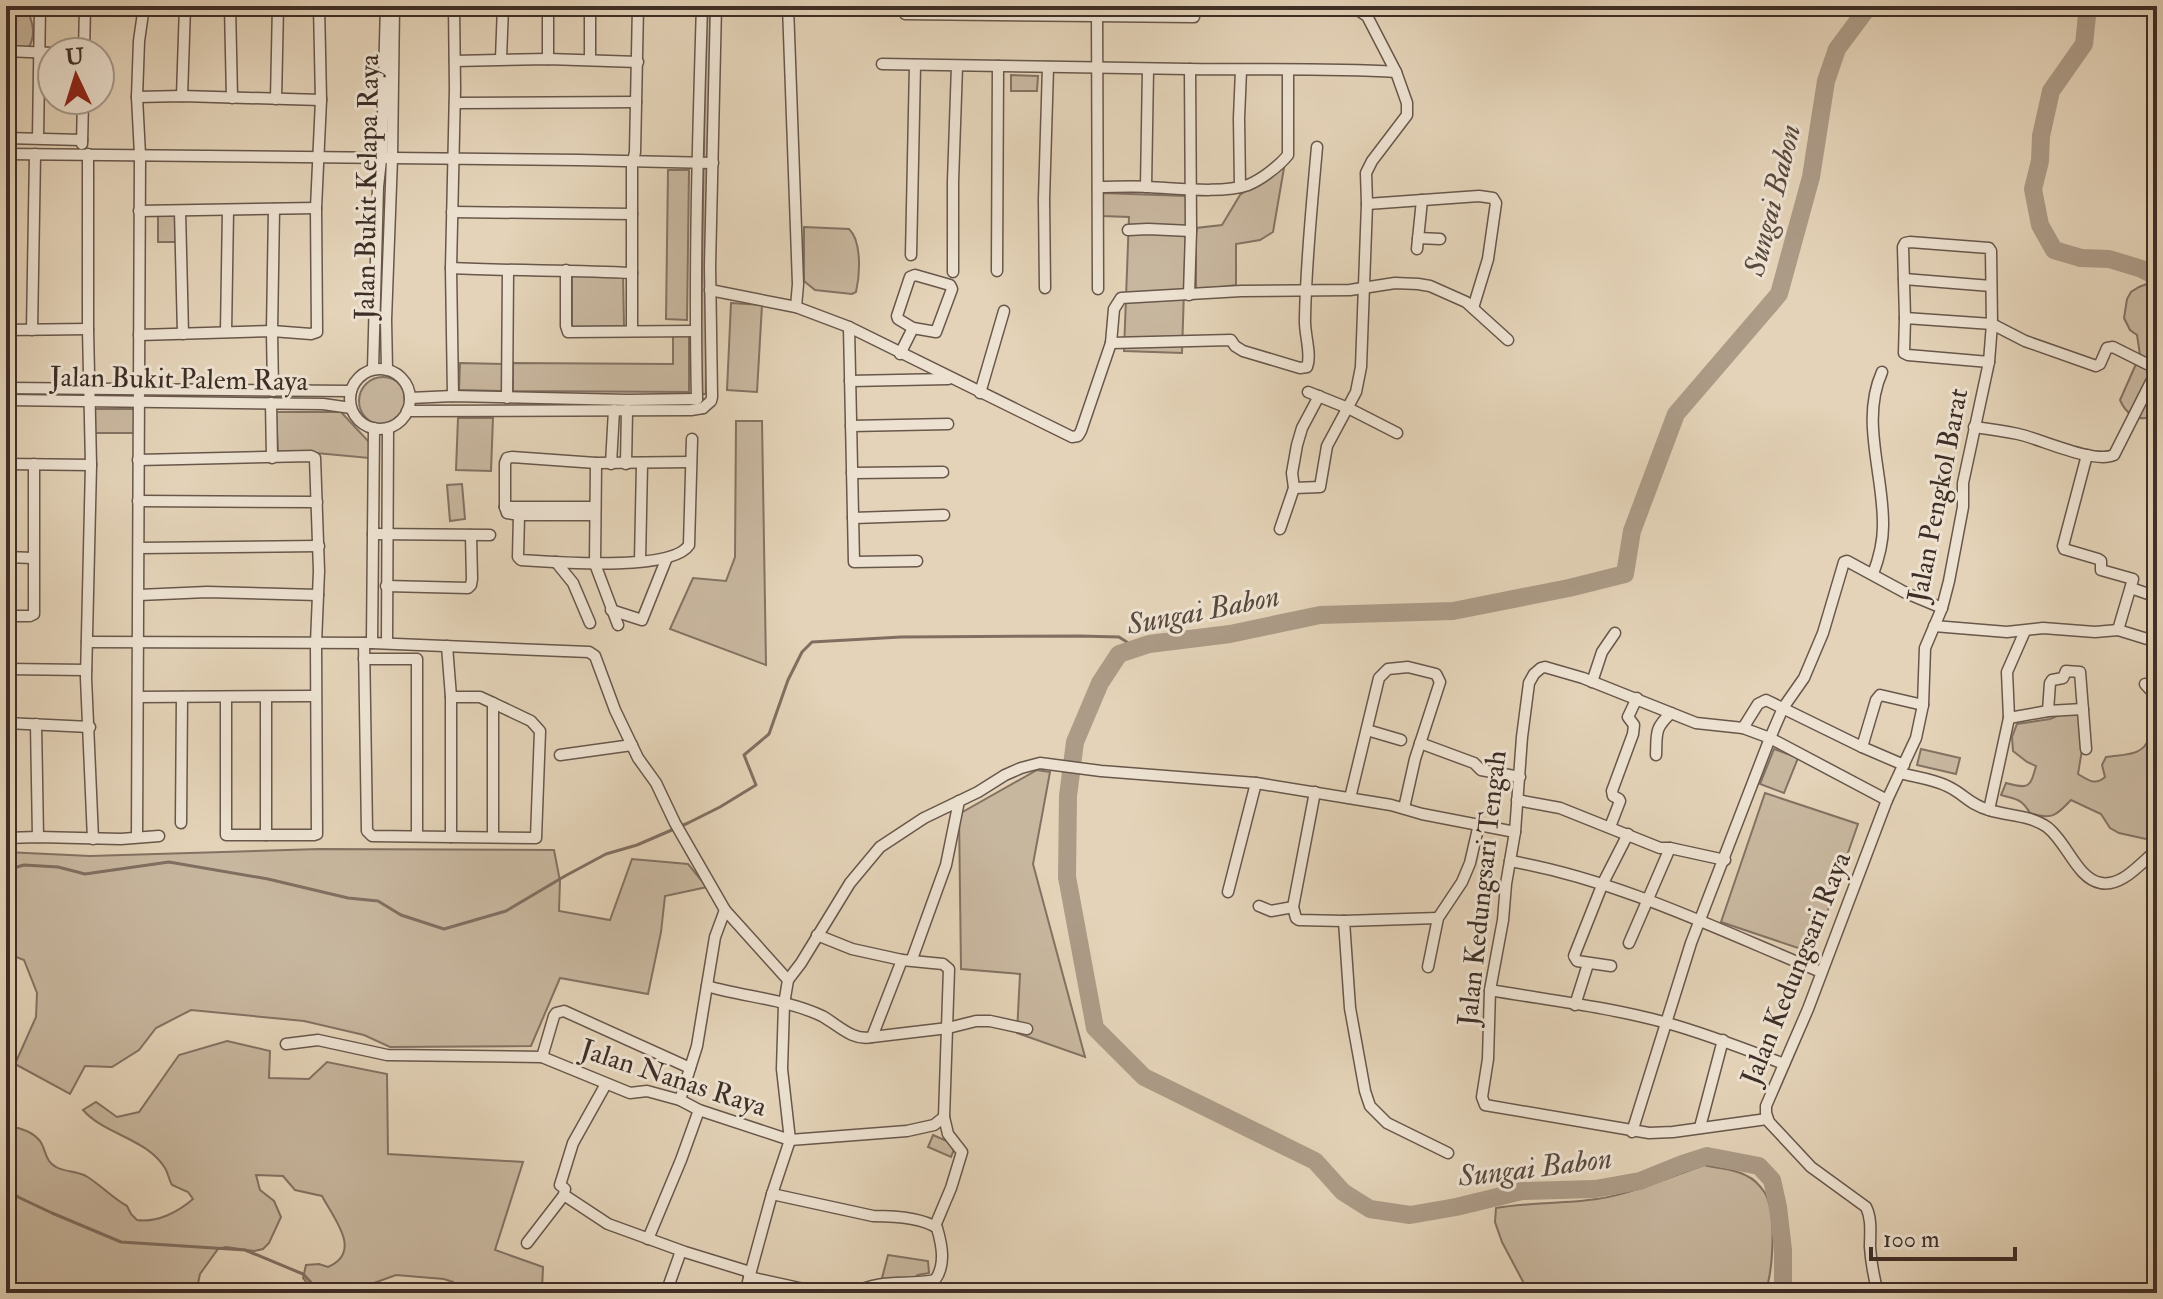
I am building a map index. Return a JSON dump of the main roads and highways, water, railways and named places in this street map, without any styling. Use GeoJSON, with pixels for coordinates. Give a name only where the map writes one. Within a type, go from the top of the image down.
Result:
{"type":"FeatureCollection","features":[{"type":"Feature","properties":{"kind":"waterway","name":"Sungai Babon"},"geometry":{"type":"LineString","coordinates":[[1779,1293],[1783,1284],[1783,1250],[1778,1207],[1772,1180],[1759,1166],[1707,1156],[1640,1181],[1595,1189],[1522,1191],[1410,1215],[1370,1209],[1343,1192],[1315,1161],[1144,1077],[1095,1028],[1067,877],[1068,796],[1075,742],[1100,683],[1119,654],[1149,644],[1230,634],[1320,615],[1453,611],[1625,574],[1632,531],[1676,414],[1779,294],[1811,177],[1826,81],[1837,49],[1869,6]]}},
{"type":"Feature","properties":{"kind":"waterway","name":"Sungai Babon"},"geometry":{"type":"LineString","coordinates":[[2088,6],[2084,44],[2051,91],[2041,136],[2040,161],[2033,189],[2040,225],[2054,250],[2081,258],[2109,259],[2157,277]]}},
{"type":"Feature","properties":{"kind":"waterway"},"geometry":{"type":"LineString","coordinates":[[6,870],[24,865],[58,867],[85,874],[169,862],[268,879],[348,898],[378,901],[401,915],[444,929],[506,911],[606,854],[637,845],[688,823],[756,785],[744,755],[769,734],[788,680],[802,652],[812,642],[901,637],[1080,636],[1119,637],[1136,648]]}},
{"type":"Feature","properties":{"kind":"waterway"},"geometry":{"type":"LineString","coordinates":[[6,1188],[52,1213],[121,1242],[245,1250],[303,1274],[321,1293]]}}]}
